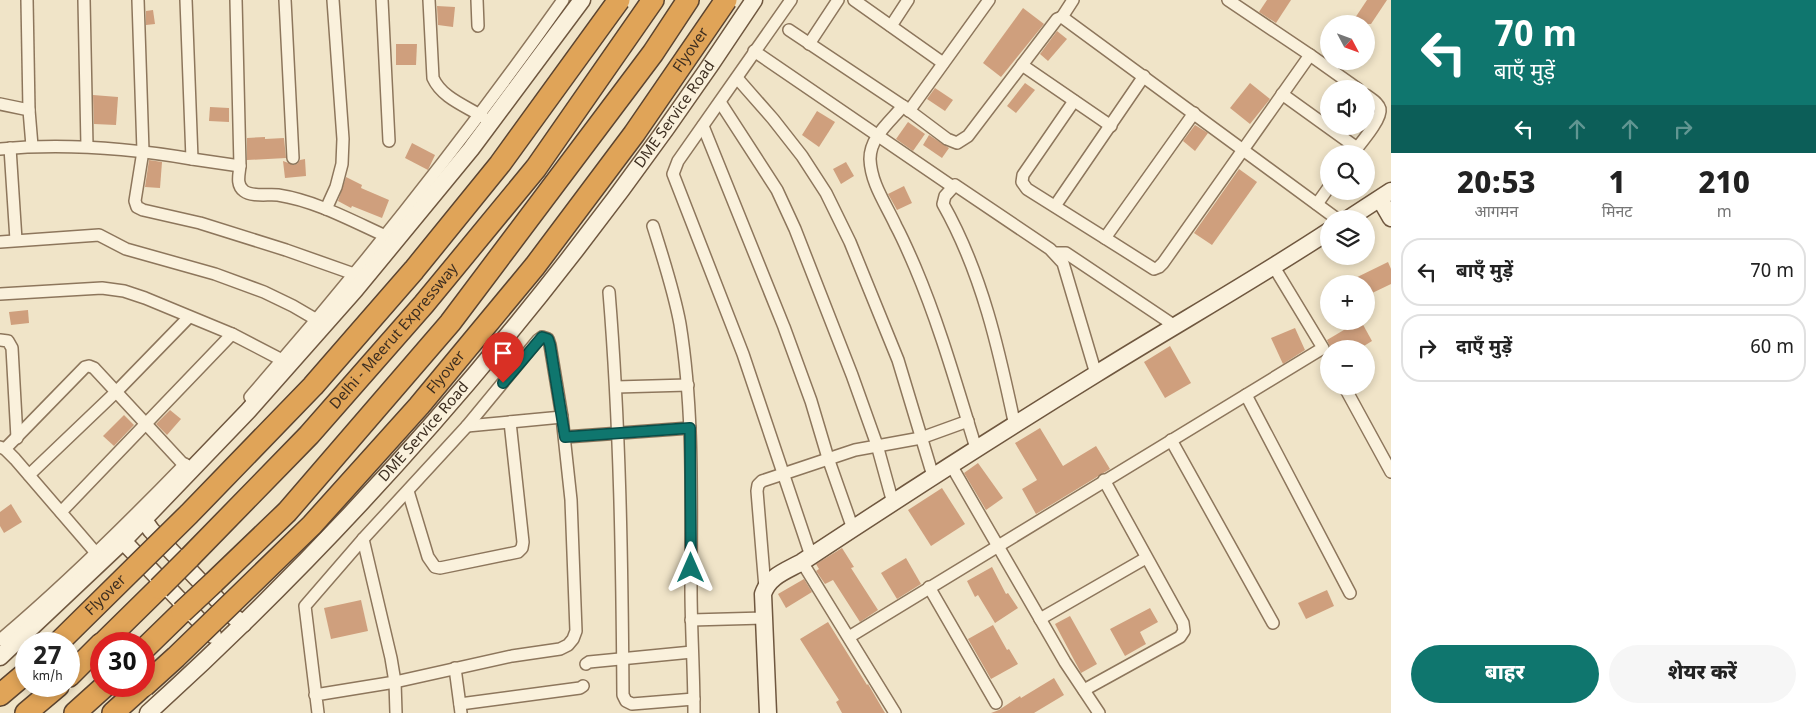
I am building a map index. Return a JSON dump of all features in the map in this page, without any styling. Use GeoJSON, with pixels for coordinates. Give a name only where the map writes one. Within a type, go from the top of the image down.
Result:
{"type":"FeatureCollection","features":[{"type":"Feature","properties":{"kind":"highway","name":"Flyover"},"geometry":{"type":"LineString","coordinates":[[69,632],[184,519],[313,386],[414,270],[500,164],[619,0]]}},
{"type":"Feature","properties":{"kind":"highway","name":"Delhi - Meerut Expressway"},"geometry":{"type":"LineString","coordinates":[[114,632],[309,435],[424,304],[536,168],[653,0]]}},
{"type":"Feature","properties":{"kind":"highway","name":"Delhi - Meerut Expressway"},"geometry":{"type":"LineString","coordinates":[[155,638],[287,512],[450,323],[653,53],[688,0]]}},
{"type":"Feature","properties":{"kind":"highway","name":"Flyover"},"geometry":{"type":"LineString","coordinates":[[155,676],[176,658],[312,525],[419,406],[536,266],[634,134],[726,0]]}},
{"type":"Feature","properties":{"kind":"highway","name":"Delhi - Meerut Expressway"},"geometry":{"type":"LineString","coordinates":[[80,665],[90,656]]}},
{"type":"Feature","properties":{"kind":"highway"},"geometry":{"type":"LineString","coordinates":[[0,695],[15,682]]}},
{"type":"Feature","properties":{"kind":"highway"},"geometry":{"type":"LineString","coordinates":[[26,713],[45,697]]}},
{"type":"Feature","properties":{"kind":"highway"},"geometry":{"type":"LineString","coordinates":[[75,713],[93,697]]}},
{"type":"Feature","properties":{"kind":"highway","name":"Flyover"},"geometry":{"type":"LineString","coordinates":[[113,713],[131,697]]}},
{"type":"Feature","properties":{"kind":"main road"},"geometry":{"type":"LineString","coordinates":[[0,657],[16,644],[123,541],[248,411],[355,290],[390,238],[471,149],[485,118],[582,0]]}},
{"type":"Feature","properties":{"kind":"main road","name":"DME Service Road"},"geometry":{"type":"LineString","coordinates":[[148,713],[243,624],[350,515],[492,356],[587,237],[704,76],[754,0]]}},
{"type":"Feature","properties":{"kind":"main road"},"geometry":{"type":"LineString","coordinates":[[1362,210],[1385,195],[1391,218]]}},
{"type":"Feature","properties":{"kind":"main road"},"geometry":{"type":"LineString","coordinates":[[768,713],[763,594],[765,588],[774,577],[807,559],[976,448],[1015,426],[1096,374],[1274,267],[1320,237]]}},
{"type":"Feature","properties":{"kind":"main road"},"geometry":{"type":"LineString","coordinates":[[144,520],[233,616],[243,624]]}},
{"type":"Feature","properties":{"kind":"main road"},"geometry":{"type":"LineString","coordinates":[[123,541],[222,644]]}},
{"type":"Feature","properties":{"kind":"street"},"geometry":{"type":"LineString","coordinates":[[27,0],[29,110],[32,146]]}},
{"type":"Feature","properties":{"kind":"street"},"geometry":{"type":"LineString","coordinates":[[84,0],[87,146]]}},
{"type":"Feature","properties":{"kind":"street"},"geometry":{"type":"LineString","coordinates":[[138,0],[143,151],[135,201],[138,207],[143,210],[200,223],[354,274]]}},
{"type":"Feature","properties":{"kind":"street"},"geometry":{"type":"LineString","coordinates":[[186,0],[192,159]]}},
{"type":"Feature","properties":{"kind":"street"},"geometry":{"type":"LineString","coordinates":[[0,640],[36,609],[139,512],[184,466],[240,408],[317,320],[354,274],[390,238],[302,199],[248,194],[238,184],[240,166],[236,0]]}},
{"type":"Feature","properties":{"kind":"street"},"geometry":{"type":"LineString","coordinates":[[284,0],[293,158]]}},
{"type":"Feature","properties":{"kind":"street"},"geometry":{"type":"LineString","coordinates":[[326,209],[336,187],[342,164],[343,139],[333,0]]}},
{"type":"Feature","properties":{"kind":"street"},"geometry":{"type":"LineString","coordinates":[[382,0],[389,141]]}},
{"type":"Feature","properties":{"kind":"street"},"geometry":{"type":"LineString","coordinates":[[429,0],[433,78],[443,93],[485,118],[520,60],[563,0]]}},
{"type":"Feature","properties":{"kind":"street"},"geometry":{"type":"LineString","coordinates":[[477,0],[478,26]]}},
{"type":"Feature","properties":{"kind":"street"},"geometry":{"type":"LineString","coordinates":[[791,0],[678,161],[673,174],[744,354],[783,473],[807,559],[849,636],[895,713]]}},
{"type":"Feature","properties":{"kind":"street"},"geometry":{"type":"LineString","coordinates":[[809,44],[838,0]]}},
{"type":"Feature","properties":{"kind":"street"},"geometry":{"type":"LineString","coordinates":[[854,0],[943,63]]}},
{"type":"Feature","properties":{"kind":"street"},"geometry":{"type":"LineString","coordinates":[[891,26],[908,0]]}},
{"type":"Feature","properties":{"kind":"street"},"geometry":{"type":"LineString","coordinates":[[976,448],[935,317],[898,228],[875,184],[871,173],[870,157],[876,135],[906,108],[943,63],[988,0]]}},
{"type":"Feature","properties":{"kind":"street"},"geometry":{"type":"LineString","coordinates":[[789,30],[906,108],[947,139],[953,142],[961,142],[968,136],[1057,19],[1062,17],[1073,0]]}},
{"type":"Feature","properties":{"kind":"street"},"geometry":{"type":"LineString","coordinates":[[1228,0],[1345,80]]}},
{"type":"Feature","properties":{"kind":"street"},"geometry":{"type":"LineString","coordinates":[[1062,17],[1325,210]]}},
{"type":"Feature","properties":{"kind":"street"},"geometry":{"type":"LineString","coordinates":[[754,51],[953,187],[958,186],[1055,253],[1066,271],[1096,374]]}},
{"type":"Feature","properties":{"kind":"street"},"geometry":{"type":"LineString","coordinates":[[1074,101],[1023,175],[1022,182],[1027,189],[1154,269],[1159,267],[1310,55]]}},
{"type":"Feature","properties":{"kind":"street"},"geometry":{"type":"LineString","coordinates":[[1022,65],[1111,126]]}},
{"type":"Feature","properties":{"kind":"street"},"geometry":{"type":"LineString","coordinates":[[1055,206],[1144,76]]}},
{"type":"Feature","properties":{"kind":"street"},"geometry":{"type":"LineString","coordinates":[[737,78],[802,156],[826,193],[850,242],[898,360],[933,476]]}},
{"type":"Feature","properties":{"kind":"street"},"geometry":{"type":"LineString","coordinates":[[1282,94],[1347,145]]}},
{"type":"Feature","properties":{"kind":"street"},"geometry":{"type":"LineString","coordinates":[[1375,101],[1380,108],[1380,116],[1375,123]]}},
{"type":"Feature","properties":{"kind":"street"},"geometry":{"type":"LineString","coordinates":[[720,102],[755,153],[781,198],[808,260],[877,446],[893,503]]}},
{"type":"Feature","properties":{"kind":"street"},"geometry":{"type":"LineString","coordinates":[[0,104],[29,110]]}},
{"type":"Feature","properties":{"kind":"street"},"geometry":{"type":"LineString","coordinates":[[1105,238],[1194,113]]}},
{"type":"Feature","properties":{"kind":"street"},"geometry":{"type":"LineString","coordinates":[[703,126],[784,327],[811,401],[828,458],[853,529]]}},
{"type":"Feature","properties":{"kind":"street"},"geometry":{"type":"LineString","coordinates":[[16,240],[12,193],[5,148],[87,146],[143,151],[240,166]]}},
{"type":"Feature","properties":{"kind":"street"},"geometry":{"type":"LineString","coordinates":[[953,187],[945,196],[943,204],[954,224],[984,299],[1000,357],[1015,426]]}},
{"type":"Feature","properties":{"kind":"street"},"geometry":{"type":"LineString","coordinates":[[0,194],[12,193]]}},
{"type":"Feature","properties":{"kind":"street"},"geometry":{"type":"LineString","coordinates":[[1317,204],[1320,200]]}},
{"type":"Feature","properties":{"kind":"street"},"geometry":{"type":"LineString","coordinates":[[653,226],[670,278],[680,323],[688,385],[694,713]]}},
{"type":"Feature","properties":{"kind":"street"},"geometry":{"type":"LineString","coordinates":[[0,242],[99,235],[126,249],[215,274],[264,292],[317,320]]}},
{"type":"Feature","properties":{"kind":"street"},"geometry":{"type":"LineString","coordinates":[[1055,253],[1066,253],[1175,326]]}},
{"type":"Feature","properties":{"kind":"street"},"geometry":{"type":"LineString","coordinates":[[1274,267],[1320,343]]}},
{"type":"Feature","properties":{"kind":"street"},"geometry":{"type":"LineString","coordinates":[[0,294],[102,288],[117,290],[145,298],[232,334],[282,360]]}},
{"type":"Feature","properties":{"kind":"street"},"geometry":{"type":"LineString","coordinates":[[609,292],[616,388],[621,509],[623,694],[626,701],[632,704],[694,699]]}},
{"type":"Feature","properties":{"kind":"street"},"geometry":{"type":"LineString","coordinates":[[29,475],[117,391],[189,317]]}},
{"type":"Feature","properties":{"kind":"street"},"geometry":{"type":"LineString","coordinates":[[62,512],[232,334]]}},
{"type":"Feature","properties":{"kind":"street"},"geometry":{"type":"LineString","coordinates":[[315,695],[395,682],[512,656],[560,649],[568,645],[573,639],[576,631],[571,500],[565,437],[548,339],[542,337],[467,426],[305,606],[315,695],[318,713]]}},
{"type":"Feature","properties":{"kind":"street"},"geometry":{"type":"LineString","coordinates":[[0,340],[8,341],[12,348],[16,438]]}},
{"type":"Feature","properties":{"kind":"street"},"geometry":{"type":"LineString","coordinates":[[849,636],[1246,395],[1320,356]]}},
{"type":"Feature","properties":{"kind":"street"},"geometry":{"type":"LineString","coordinates":[[96,552],[29,475],[2,448],[16,438],[85,367],[89,366],[94,368],[117,391],[184,466]]}},
{"type":"Feature","properties":{"kind":"street"},"geometry":{"type":"LineString","coordinates":[[616,388],[688,385]]}},
{"type":"Feature","properties":{"kind":"street"},"geometry":{"type":"LineString","coordinates":[[1246,395],[1350,593]]}},
{"type":"Feature","properties":{"kind":"street"},"geometry":{"type":"LineString","coordinates":[[1349,395],[1391,472]]}},
{"type":"Feature","properties":{"kind":"street"},"geometry":{"type":"LineString","coordinates":[[467,426],[562,417]]}},
{"type":"Feature","properties":{"kind":"street"},"geometry":{"type":"LineString","coordinates":[[765,588],[757,491],[758,485],[762,480],[855,450],[921,438],[968,421]]}},
{"type":"Feature","properties":{"kind":"street"},"geometry":{"type":"LineString","coordinates":[[408,491],[428,557],[435,567],[440,568],[518,552],[524,542],[510,422]]}},
{"type":"Feature","properties":{"kind":"street"},"geometry":{"type":"LineString","coordinates":[[565,437],[690,428]]}},
{"type":"Feature","properties":{"kind":"street"},"geometry":{"type":"LineString","coordinates":[[1171,440],[1273,623]]}},
{"type":"Feature","properties":{"kind":"street"},"geometry":{"type":"LineString","coordinates":[[950,465],[1065,662],[1100,713]]}},
{"type":"Feature","properties":{"kind":"street"},"geometry":{"type":"LineString","coordinates":[[1084,690],[1180,638],[1184,630],[1183,623],[1104,480]]}},
{"type":"Feature","properties":{"kind":"street"},"geometry":{"type":"LineString","coordinates":[[364,539],[391,658],[395,682],[396,713]]}},
{"type":"Feature","properties":{"kind":"street"},"geometry":{"type":"LineString","coordinates":[[1040,619],[1146,558]]}},
{"type":"Feature","properties":{"kind":"street"},"geometry":{"type":"LineString","coordinates":[[929,587],[996,703]]}},
{"type":"Feature","properties":{"kind":"street"},"geometry":{"type":"LineString","coordinates":[[691,620],[764,618]]}},
{"type":"Feature","properties":{"kind":"street"},"geometry":{"type":"LineString","coordinates":[[586,664],[622,658],[692,652]]}},
{"type":"Feature","properties":{"kind":"street"},"geometry":{"type":"LineString","coordinates":[[455,668],[461,708],[583,686]]}},
{"type":"Feature","properties":{"kind":"building"},"geometry":{"type":"Polygon","coordinates":[[[1267,0],[1291,0],[1276,23],[1259,12],[1267,0]]]}},
{"type":"Feature","properties":{"kind":"building"},"geometry":{"type":"Polygon","coordinates":[[[1367,0],[1387,0],[1375,18],[1375,15],[1357,15],[1367,0]]]}},
{"type":"Feature","properties":{"kind":"building"},"geometry":{"type":"Polygon","coordinates":[[[437,6],[455,7],[453,27],[438,25],[437,6]]]}},
{"type":"Feature","properties":{"kind":"building"},"geometry":{"type":"Polygon","coordinates":[[[1023,8],[1044,24],[1001,77],[983,63],[1023,8]]]}},
{"type":"Feature","properties":{"kind":"building"},"geometry":{"type":"Polygon","coordinates":[[[153,10],[155,24],[146,25],[146,11],[153,10]]]}},
{"type":"Feature","properties":{"kind":"building"},"geometry":{"type":"Polygon","coordinates":[[[1057,31],[1067,39],[1048,61],[1040,54],[1057,31]]]}},
{"type":"Feature","properties":{"kind":"building"},"geometry":{"type":"Polygon","coordinates":[[[396,44],[417,44],[416,65],[396,65],[396,44]]]}},
{"type":"Feature","properties":{"kind":"building"},"geometry":{"type":"Polygon","coordinates":[[[1025,83],[1035,90],[1016,113],[1007,106],[1025,83]]]}},
{"type":"Feature","properties":{"kind":"building"},"geometry":{"type":"Polygon","coordinates":[[[1250,83],[1270,99],[1250,124],[1230,108],[1250,83]]]}},
{"type":"Feature","properties":{"kind":"building"},"geometry":{"type":"Polygon","coordinates":[[[935,88],[953,100],[945,111],[927,99],[935,88]]]}},
{"type":"Feature","properties":{"kind":"building"},"geometry":{"type":"Polygon","coordinates":[[[93,95],[118,97],[116,125],[94,124],[93,95]]]}},
{"type":"Feature","properties":{"kind":"building"},"geometry":{"type":"Polygon","coordinates":[[[210,107],[229,108],[229,122],[209,121],[210,107]]]}},
{"type":"Feature","properties":{"kind":"building"},"geometry":{"type":"Polygon","coordinates":[[[817,111],[835,122],[819,147],[802,135],[817,111]]]}},
{"type":"Feature","properties":{"kind":"building"},"geometry":{"type":"Polygon","coordinates":[[[908,122],[925,134],[913,151],[896,139],[908,122]]]}},
{"type":"Feature","properties":{"kind":"building"},"geometry":{"type":"Polygon","coordinates":[[[1195,125],[1208,133],[1195,151],[1183,141],[1195,125]]]}},
{"type":"Feature","properties":{"kind":"building"},"geometry":{"type":"Polygon","coordinates":[[[929,135],[949,148],[942,158],[923,145],[929,135]]]}},
{"type":"Feature","properties":{"kind":"building"},"geometry":{"type":"Polygon","coordinates":[[[265,137],[265,139],[284,138],[286,158],[247,160],[247,138],[265,137]]]}},
{"type":"Feature","properties":{"kind":"building"},"geometry":{"type":"Polygon","coordinates":[[[412,143],[435,155],[428,170],[405,158],[412,143]]]}},
{"type":"Feature","properties":{"kind":"building"},"geometry":{"type":"Polygon","coordinates":[[[305,159],[306,176],[285,178],[283,161],[294,165],[300,160],[305,159]]]}},
{"type":"Feature","properties":{"kind":"building"},"geometry":{"type":"Polygon","coordinates":[[[149,160],[162,162],[160,188],[145,187],[149,160]]]}},
{"type":"Feature","properties":{"kind":"building"},"geometry":{"type":"Polygon","coordinates":[[[846,162],[854,176],[841,184],[833,169],[846,162]]]}},
{"type":"Feature","properties":{"kind":"building"},"geometry":{"type":"Polygon","coordinates":[[[1239,169],[1257,182],[1212,245],[1194,233],[1239,169]]]}},
{"type":"Feature","properties":{"kind":"building"},"geometry":{"type":"Polygon","coordinates":[[[346,177],[362,185],[361,188],[389,200],[382,218],[352,206],[351,208],[338,201],[346,177]]]}},
{"type":"Feature","properties":{"kind":"building"},"geometry":{"type":"Polygon","coordinates":[[[904,186],[912,203],[897,210],[888,194],[904,186]]]}},
{"type":"Feature","properties":{"kind":"building"},"geometry":{"type":"Polygon","coordinates":[[[1388,262],[1391,269],[1391,284],[1375,292],[1375,275],[1361,275],[1388,262]]]}},
{"type":"Feature","properties":{"kind":"building"},"geometry":{"type":"Polygon","coordinates":[[[28,310],[29,323],[11,325],[9,312],[28,310]]]}},
{"type":"Feature","properties":{"kind":"building"},"geometry":{"type":"Polygon","coordinates":[[[1295,328],[1305,350],[1283,364],[1271,338],[1295,328]]]}},
{"type":"Feature","properties":{"kind":"building"},"geometry":{"type":"Polygon","coordinates":[[[1344,330],[1366,330],[1371,340],[1327,340],[1344,330]]]}},
{"type":"Feature","properties":{"kind":"building"},"geometry":{"type":"Polygon","coordinates":[[[1170,346],[1191,383],[1165,398],[1144,362],[1170,346]]]}},
{"type":"Feature","properties":{"kind":"building"},"geometry":{"type":"Polygon","coordinates":[[[170,410],[181,419],[167,435],[156,424],[170,410]]]}},
{"type":"Feature","properties":{"kind":"building"},"geometry":{"type":"Polygon","coordinates":[[[124,415],[134,425],[114,446],[103,436],[124,415]]]}},
{"type":"Feature","properties":{"kind":"building"},"geometry":{"type":"Polygon","coordinates":[[[1040,428],[1063,466],[1096,446],[1110,469],[1036,514],[1022,489],[1037,480],[1015,443],[1040,428]]]}},
{"type":"Feature","properties":{"kind":"building"},"geometry":{"type":"Polygon","coordinates":[[[978,463],[1003,498],[986,510],[964,473],[978,463]]]}},
{"type":"Feature","properties":{"kind":"building"},"geometry":{"type":"Polygon","coordinates":[[[942,488],[965,524],[931,546],[908,510],[942,488]]]}},
{"type":"Feature","properties":{"kind":"building"},"geometry":{"type":"Polygon","coordinates":[[[11,504],[22,522],[4,533],[0,526],[0,512],[11,504]]]}},
{"type":"Feature","properties":{"kind":"building"},"geometry":{"type":"Polygon","coordinates":[[[842,548],[854,567],[851,568],[878,610],[860,622],[833,580],[825,584],[816,571],[819,569],[816,564],[842,548]]]}},
{"type":"Feature","properties":{"kind":"building"},"geometry":{"type":"Polygon","coordinates":[[[906,558],[921,584],[897,599],[881,573],[906,558]]]}},
{"type":"Feature","properties":{"kind":"building"},"geometry":{"type":"Polygon","coordinates":[[[992,567],[1006,594],[1008,593],[1018,608],[995,623],[978,595],[975,597],[967,581],[992,567]]]}},
{"type":"Feature","properties":{"kind":"building"},"geometry":{"type":"Polygon","coordinates":[[[804,579],[812,592],[786,608],[778,594],[804,579]]]}},
{"type":"Feature","properties":{"kind":"building"},"geometry":{"type":"Polygon","coordinates":[[[1327,590],[1334,606],[1306,619],[1298,603],[1327,590]]]}},
{"type":"Feature","properties":{"kind":"building"},"geometry":{"type":"Polygon","coordinates":[[[361,600],[368,631],[331,639],[324,608],[361,600]]]}},
{"type":"Feature","properties":{"kind":"building"},"geometry":{"type":"Polygon","coordinates":[[[1150,608],[1158,622],[1140,632],[1146,644],[1125,656],[1110,629],[1150,608]]]}},
{"type":"Feature","properties":{"kind":"building"},"geometry":{"type":"Polygon","coordinates":[[[1070,616],[1097,664],[1081,673],[1055,624],[1070,616]]]}},
{"type":"Feature","properties":{"kind":"building"},"geometry":{"type":"Polygon","coordinates":[[[828,622],[885,713],[842,713],[836,702],[839,700],[800,639],[828,622]]]}},
{"type":"Feature","properties":{"kind":"building"},"geometry":{"type":"Polygon","coordinates":[[[993,625],[1007,650],[1009,649],[1018,664],[991,679],[968,639],[993,625]]]}},
{"type":"Feature","properties":{"kind":"building"},"geometry":{"type":"Polygon","coordinates":[[[1054,678],[1064,695],[1034,713],[991,713],[1020,696],[1021,698],[1054,678]]]}},
{"type":"Feature","properties":{"kind":"route"},"geometry":{"type":"LineString","coordinates":[[503,383],[542,337],[548,339],[550,345],[565,437],[690,428],[691,568]]}}]}
